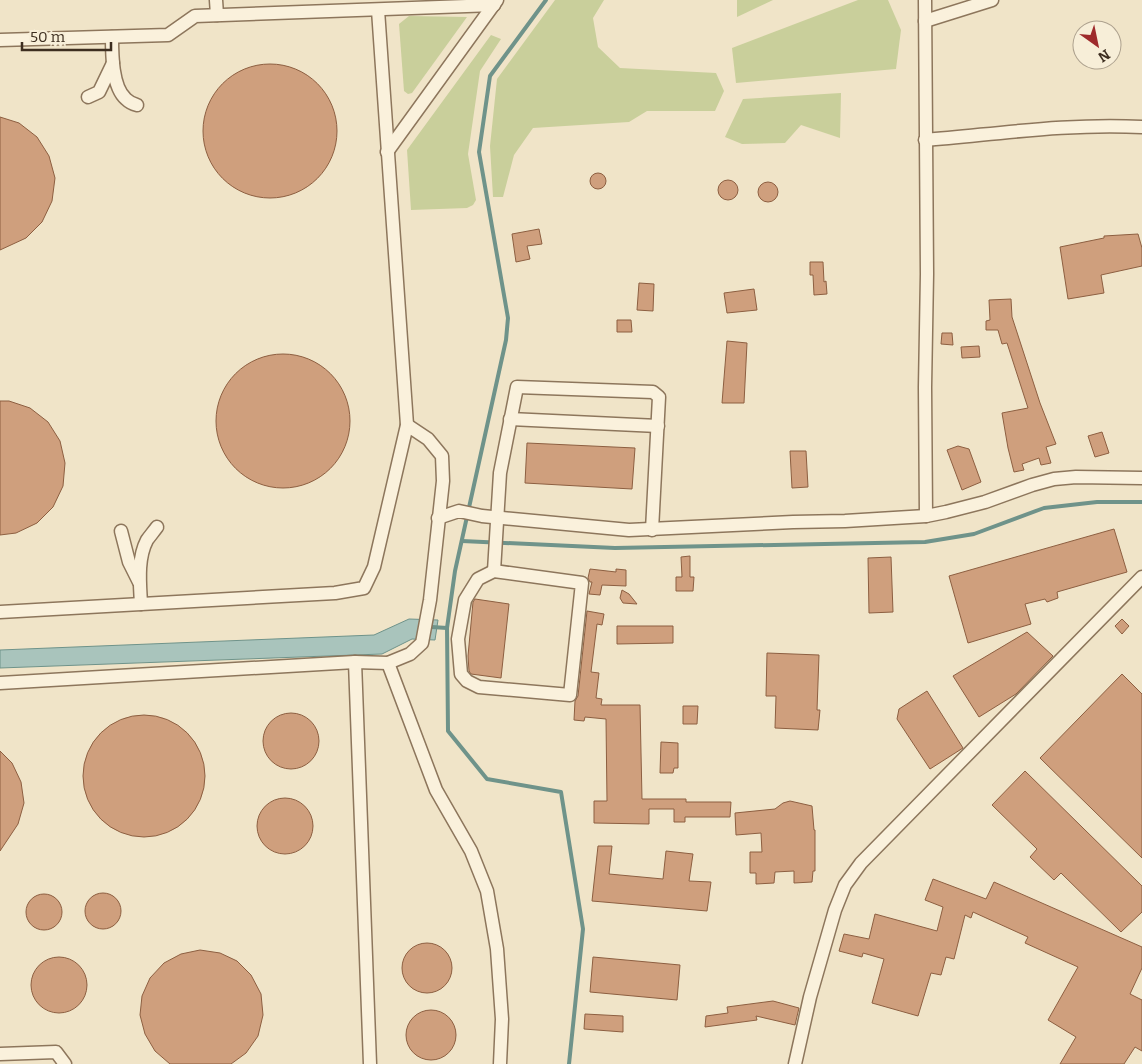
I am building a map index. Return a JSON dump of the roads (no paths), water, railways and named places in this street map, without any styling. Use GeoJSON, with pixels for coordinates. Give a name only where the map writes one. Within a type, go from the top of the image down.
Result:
{"type":"FeatureCollection","features":[{"type":"Feature","properties":{"kind":"street"},"geometry":{"type":"LineString","coordinates":[[216,0],[217,15]]}},
{"type":"Feature","properties":{"kind":"street"},"geometry":{"type":"LineString","coordinates":[[924,0],[927,274],[925,386],[926,516]]}},
{"type":"Feature","properties":{"kind":"street"},"geometry":{"type":"LineString","coordinates":[[925,21],[992,0]]}},
{"type":"Feature","properties":{"kind":"street"},"geometry":{"type":"LineString","coordinates":[[0,40],[168,35],[195,16],[378,10],[495,2]]}},
{"type":"Feature","properties":{"kind":"street"},"geometry":{"type":"LineString","coordinates":[[387,152],[495,2]]}},
{"type":"Feature","properties":{"kind":"street"},"geometry":{"type":"LineString","coordinates":[[0,612],[336,593],[364,588],[374,567],[407,425],[378,10]]}},
{"type":"Feature","properties":{"kind":"street"},"geometry":{"type":"LineString","coordinates":[[112,37],[113,63],[120,92],[127,100],[137,105]]}},
{"type":"Feature","properties":{"kind":"street"},"geometry":{"type":"LineString","coordinates":[[88,97],[99,92],[113,63]]}},
{"type":"Feature","properties":{"kind":"street"},"geometry":{"type":"LineString","coordinates":[[925,140],[1062,127],[1108,125],[1142,127]]}},
{"type":"Feature","properties":{"kind":"street"},"geometry":{"type":"LineString","coordinates":[[494,571],[500,473],[517,387],[653,392],[659,397],[652,530]]}},
{"type":"Feature","properties":{"kind":"street"},"geometry":{"type":"LineString","coordinates":[[510,419],[658,426]]}},
{"type":"Feature","properties":{"kind":"street"},"geometry":{"type":"LineString","coordinates":[[0,683],[355,662],[388,663],[410,654],[422,642],[430,600],[438,518],[444,481],[442,456],[428,439],[407,425]]}},
{"type":"Feature","properties":{"kind":"street"},"geometry":{"type":"LineString","coordinates":[[438,518],[459,511],[498,518],[629,530],[845,521],[926,516],[985,502],[1032,484],[1054,479],[1076,477],[1142,478]]}},
{"type":"Feature","properties":{"kind":"street"},"geometry":{"type":"LineString","coordinates":[[141,604],[139,582],[142,555],[147,540],[157,527]]}},
{"type":"Feature","properties":{"kind":"street"},"geometry":{"type":"LineString","coordinates":[[120,531],[129,562],[139,582]]}},
{"type":"Feature","properties":{"kind":"street"},"geometry":{"type":"LineString","coordinates":[[494,571],[582,583],[570,695],[479,687],[467,681],[461,674],[458,639],[465,600],[478,579],[494,571]]}},
{"type":"Feature","properties":{"kind":"street"},"geometry":{"type":"LineString","coordinates":[[795,1064],[810,997],[834,910],[845,886],[861,863],[1142,577]]}},
{"type":"Feature","properties":{"kind":"street"},"geometry":{"type":"LineString","coordinates":[[355,662],[370,1064]]}},
{"type":"Feature","properties":{"kind":"street"},"geometry":{"type":"LineString","coordinates":[[388,663],[436,790],[471,850],[487,891],[497,949],[502,1019],[500,1064]]}},
{"type":"Feature","properties":{"kind":"street"},"geometry":{"type":"LineString","coordinates":[[0,1054],[56,1052],[64,1064]]}},
{"type":"Feature","properties":{"kind":"water"},"geometry":{"type":"Polygon","coordinates":[[[409,619],[438,620],[435,640],[412,639],[382,654],[0,668],[0,650],[374,635],[409,619]]]}},
{"type":"Feature","properties":{"kind":"waterway"},"geometry":{"type":"LineString","coordinates":[[546,0],[490,76],[479,152],[508,318],[506,340],[455,571],[447,628],[448,731],[487,779],[561,792],[583,929],[569,1064]]}},
{"type":"Feature","properties":{"kind":"waterway"},"geometry":{"type":"LineString","coordinates":[[462,541],[615,548],[925,542],[974,534],[1044,508],[1097,502],[1142,502]]}},
{"type":"Feature","properties":{"kind":"waterway"},"geometry":{"type":"LineString","coordinates":[[432,627],[447,628]]}}]}
